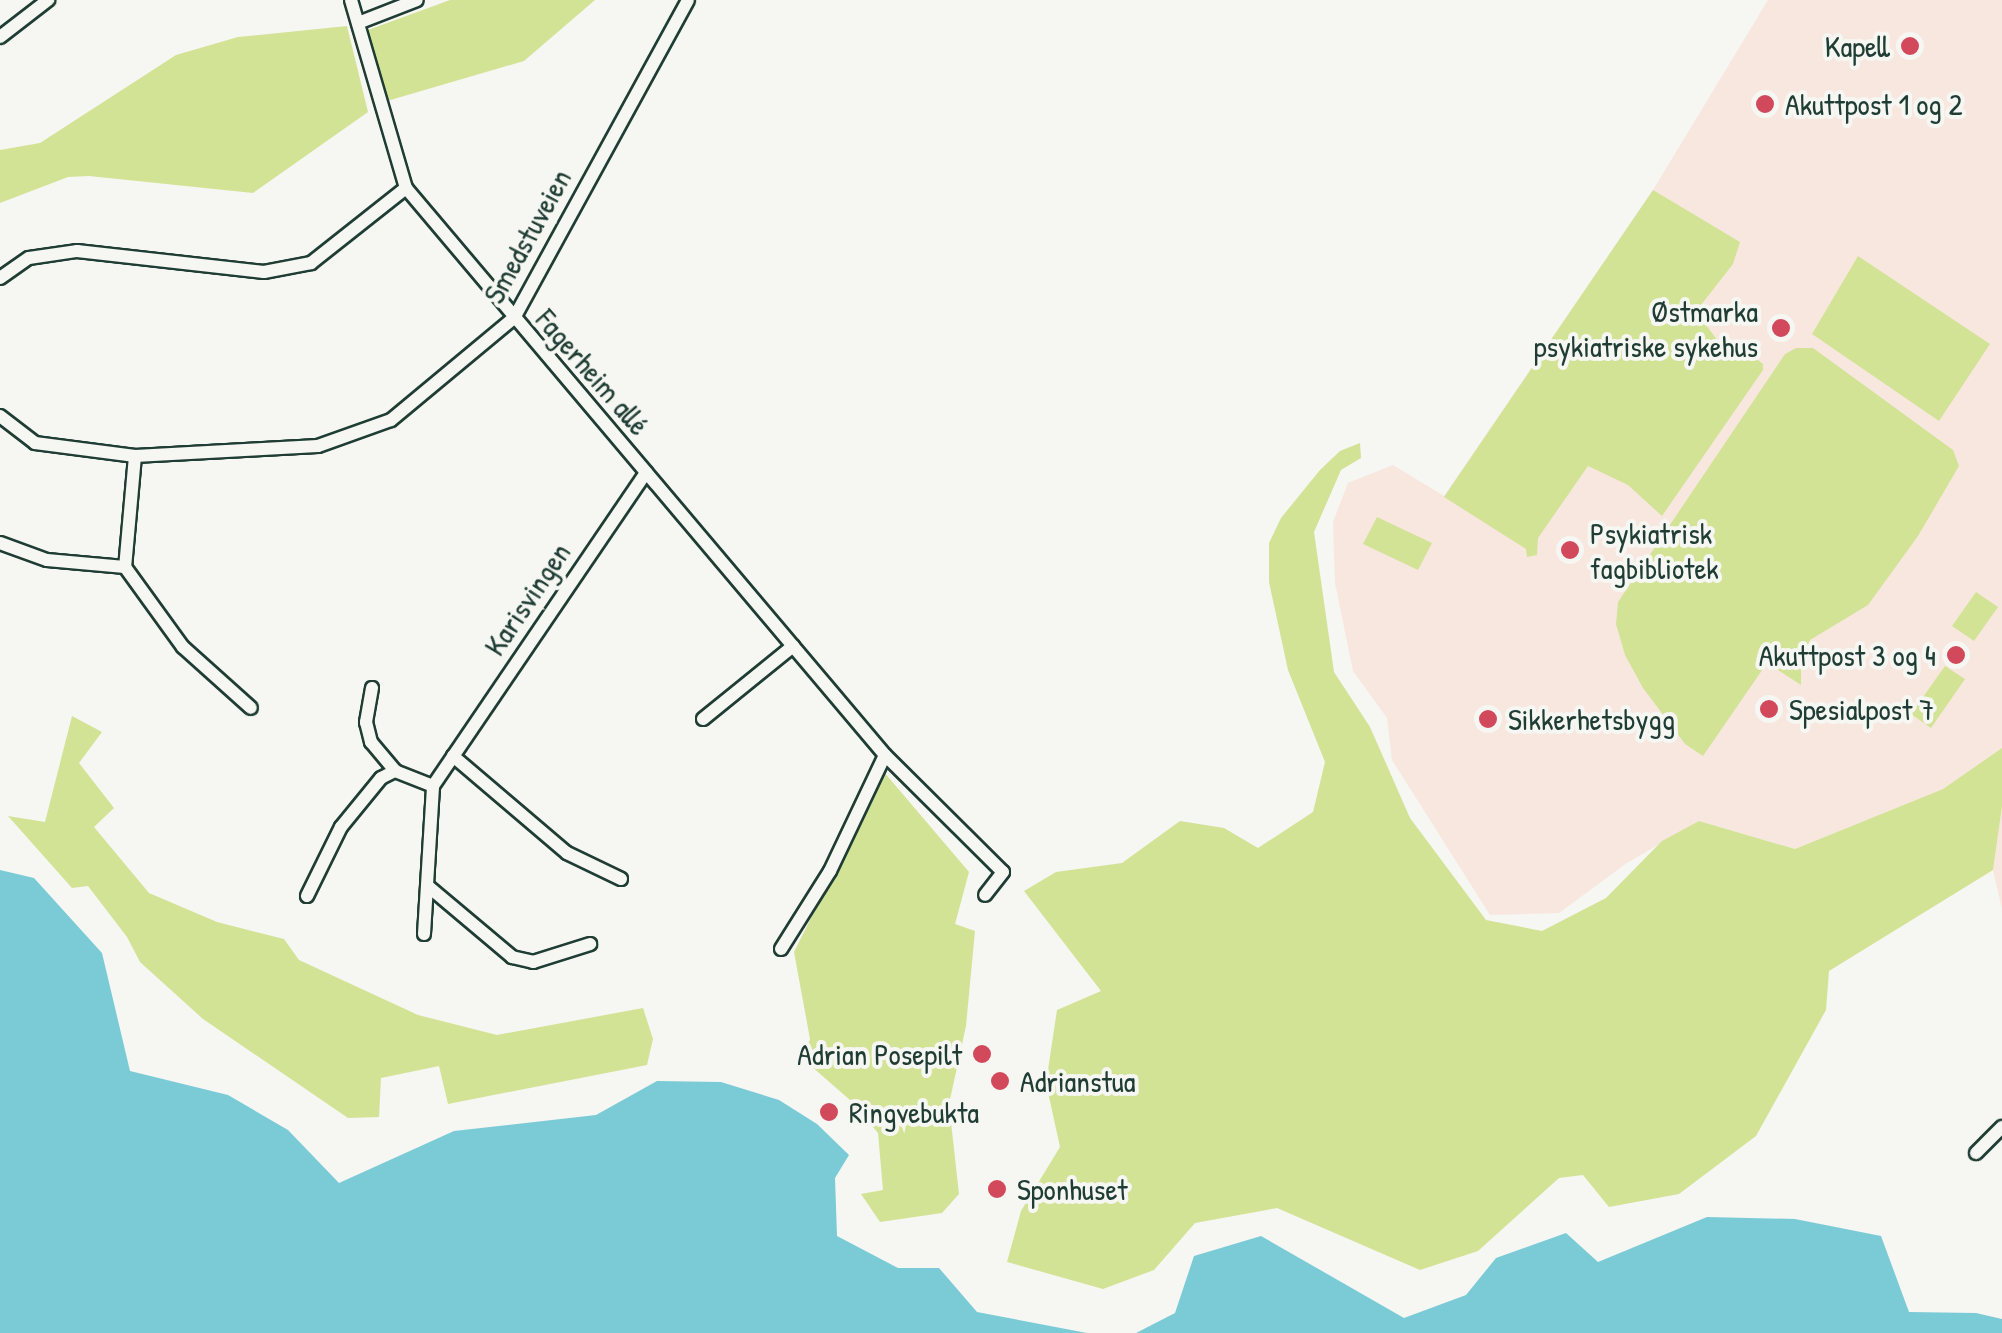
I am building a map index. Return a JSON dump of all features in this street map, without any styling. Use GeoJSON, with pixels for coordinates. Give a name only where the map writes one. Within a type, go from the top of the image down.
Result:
{"type":"FeatureCollection","features":[{"type":"Feature","properties":{"kind":"street"},"geometry":{"type":"LineString","coordinates":[[0,37],[45,0]]}},
{"type":"Feature","properties":{"kind":"street","name":"Fagerheim allé"},"geometry":{"type":"LineString","coordinates":[[351,0],[406,188],[885,755],[1003,872],[984,896]]}},
{"type":"Feature","properties":{"kind":"street"},"geometry":{"type":"LineString","coordinates":[[358,23],[417,0]]}},
{"type":"Feature","properties":{"kind":"street","name":"Smedstuveien"},"geometry":{"type":"LineString","coordinates":[[0,416],[34,443],[135,456],[318,446],[390,420],[514,318],[688,0]]}},
{"type":"Feature","properties":{"kind":"street"},"geometry":{"type":"LineString","coordinates":[[0,278],[29,258],[77,251],[264,272],[311,263],[406,188]]}},
{"type":"Feature","properties":{"kind":"street"},"geometry":{"type":"LineString","coordinates":[[135,456],[126,567],[153,611],[183,647],[251,708]]}},
{"type":"Feature","properties":{"kind":"street","name":"Karisvingen"},"geometry":{"type":"LineString","coordinates":[[433,786],[646,472]]}},
{"type":"Feature","properties":{"kind":"street"},"geometry":{"type":"LineString","coordinates":[[0,543],[47,560],[126,567]]}},
{"type":"Feature","properties":{"kind":"street"},"geometry":{"type":"LineString","coordinates":[[703,719],[793,646]]}},
{"type":"Feature","properties":{"kind":"street"},"geometry":{"type":"LineString","coordinates":[[372,688],[366,722],[371,742],[395,771],[433,786],[424,934]]}},
{"type":"Feature","properties":{"kind":"street"},"geometry":{"type":"LineString","coordinates":[[781,950],[830,871],[885,755]]}},
{"type":"Feature","properties":{"kind":"street"},"geometry":{"type":"LineString","coordinates":[[453,756],[567,853],[621,879]]}},
{"type":"Feature","properties":{"kind":"street"},"geometry":{"type":"LineString","coordinates":[[306,896],[341,827],[381,778],[395,771]]}},
{"type":"Feature","properties":{"kind":"street"},"geometry":{"type":"LineString","coordinates":[[429,887],[512,957],[533,962],[590,944]]}},
{"type":"Feature","properties":{"kind":"street"},"geometry":{"type":"LineString","coordinates":[[1976,1153],[2002,1126]]}},
{"type":"Feature","properties":{"kind":"shaded area","name":"Østmarka psykiatriske sykehus"},"geometry":{"type":"Polygon","coordinates":[[[1768,0],[2002,0],[2002,748],[1943,789],[1795,849],[1699,821],[1627,863],[1559,913],[1490,915],[1392,760],[1387,718],[1353,671],[1335,583],[1333,522],[1348,483],[1393,465],[1444,496],[1653,190],[1768,0]]]}},
{"type":"Feature","properties":{"kind":"shaded area"},"geometry":{"type":"Polygon","coordinates":[[[2002,807],[2002,909],[1993,870],[2002,807]]]}},
{"type":"Feature","properties":{"kind":"green space"},"geometry":{"type":"Polygon","coordinates":[[[450,0],[595,0],[524,61],[387,101],[368,30],[450,0]]]}},
{"type":"Feature","properties":{"kind":"green space"},"geometry":{"type":"Polygon","coordinates":[[[347,26],[368,112],[253,193],[89,176],[68,177],[0,203],[0,150],[40,143],[176,55],[238,37],[347,26]]]}},
{"type":"Feature","properties":{"kind":"green space"},"geometry":{"type":"Polygon","coordinates":[[[1653,190],[1740,242],[1733,264],[1701,305],[1703,321],[1721,345],[1743,353],[1750,361],[1754,357],[1763,364],[1763,370],[1662,516],[1628,485],[1588,466],[1538,538],[1537,555],[1527,557],[1526,549],[1444,497],[1653,190]]]}},
{"type":"Feature","properties":{"kind":"green space"},"geometry":{"type":"Polygon","coordinates":[[[1858,256],[1990,344],[1939,421],[1812,334],[1858,256]]]}},
{"type":"Feature","properties":{"kind":"green space"},"geometry":{"type":"Polygon","coordinates":[[[1796,348],[1813,348],[1953,450],[1959,466],[1918,536],[1868,605],[1810,640],[1801,663],[1801,685],[1767,663],[1703,756],[1685,744],[1643,688],[1625,655],[1616,624],[1618,602],[1785,354],[1796,348]]]}},
{"type":"Feature","properties":{"kind":"green space"},"geometry":{"type":"Polygon","coordinates":[[[1360,443],[1361,458],[1341,470],[1314,532],[1334,672],[1370,727],[1410,818],[1486,920],[1542,931],[1606,898],[1662,841],[1699,821],[1795,849],[1943,789],[2002,748],[2002,807],[1993,870],[1829,971],[1826,1010],[1756,1136],[1679,1194],[1609,1207],[1583,1175],[1559,1178],[1478,1251],[1420,1270],[1277,1208],[1195,1223],[1154,1270],[1103,1289],[1007,1262],[1021,1211],[1060,1147],[1046,1083],[1057,1010],[1101,991],[1024,891],[1056,872],[1122,863],[1180,821],[1224,828],[1258,848],[1313,812],[1325,762],[1288,670],[1269,582],[1269,543],[1281,518],[1320,470],[1340,451],[1360,443]]]}},
{"type":"Feature","properties":{"kind":"green space"},"geometry":{"type":"Polygon","coordinates":[[[1377,517],[1432,543],[1418,570],[1363,544],[1377,517]]]}},
{"type":"Feature","properties":{"kind":"green space"},"geometry":{"type":"Polygon","coordinates":[[[1976,592],[1998,607],[1974,641],[1952,626],[1976,592]]]}},
{"type":"Feature","properties":{"kind":"green space"},"geometry":{"type":"Polygon","coordinates":[[[1945,666],[1965,679],[1931,728],[1911,714],[1945,666]]]}},
{"type":"Feature","properties":{"kind":"green space"},"geometry":{"type":"Polygon","coordinates":[[[72,716],[102,732],[79,763],[114,808],[94,827],[149,893],[217,922],[284,939],[299,960],[418,1015],[497,1035],[643,1008],[653,1039],[647,1065],[448,1104],[439,1066],[381,1078],[379,1117],[348,1118],[203,1019],[140,962],[127,937],[88,886],[72,888],[8,816],[45,822],[72,716]]]}},
{"type":"Feature","properties":{"kind":"green space"},"geometry":{"type":"Polygon","coordinates":[[[884,772],[969,872],[955,924],[975,931],[966,1026],[949,1104],[959,1194],[942,1213],[880,1222],[861,1194],[883,1190],[878,1133],[850,1100],[803,1059],[810,1039],[794,952],[884,772]]]}},
{"type":"Feature","properties":{"kind":"water"},"geometry":{"type":"Polygon","coordinates":[[[0,870],[34,878],[102,953],[130,1071],[228,1095],[288,1130],[339,1183],[454,1131],[596,1115],[657,1081],[721,1082],[779,1100],[817,1124],[849,1155],[835,1178],[837,1236],[898,1268],[939,1268],[977,1312],[1087,1333],[0,1333],[0,870]]]}},
{"type":"Feature","properties":{"kind":"water"},"geometry":{"type":"Polygon","coordinates":[[[1707,1217],[1795,1219],[1881,1236],[1909,1312],[1976,1313],[2002,1319],[2002,1333],[1136,1333],[1175,1313],[1194,1256],[1261,1236],[1404,1318],[1466,1295],[1496,1258],[1566,1233],[1598,1262],[1707,1217]]]}},
{"type":"Feature","properties":{"kind":"place","name":"Kapell"},"geometry":{"type":"Point","coordinates":[1910,46]}},
{"type":"Feature","properties":{"kind":"place","name":"Akuttpost 1 og 2"},"geometry":{"type":"Point","coordinates":[1765,104]}},
{"type":"Feature","properties":{"kind":"place","name":"Østmarka psykiatriske sykehus"},"geometry":{"type":"Point","coordinates":[1781,328]}},
{"type":"Feature","properties":{"kind":"place","name":"Psykiatrisk fagbibliotek"},"geometry":{"type":"Point","coordinates":[1570,550]}},
{"type":"Feature","properties":{"kind":"place","name":"Akuttpost 3 og 4"},"geometry":{"type":"Point","coordinates":[1956,655]}},
{"type":"Feature","properties":{"kind":"place","name":"Spesialpost 7"},"geometry":{"type":"Point","coordinates":[1769,709]}},
{"type":"Feature","properties":{"kind":"place","name":"Sikkerhetsbygg"},"geometry":{"type":"Point","coordinates":[1488,719]}},
{"type":"Feature","properties":{"kind":"place","name":"Adrian Posepilt"},"geometry":{"type":"Point","coordinates":[982,1054]}},
{"type":"Feature","properties":{"kind":"place","name":"Adrianstua"},"geometry":{"type":"Point","coordinates":[1000,1081]}},
{"type":"Feature","properties":{"kind":"place","name":"Ringvebukta"},"geometry":{"type":"Point","coordinates":[829,1112]}},
{"type":"Feature","properties":{"kind":"place","name":"Sponhuset"},"geometry":{"type":"Point","coordinates":[997,1189]}}]}
